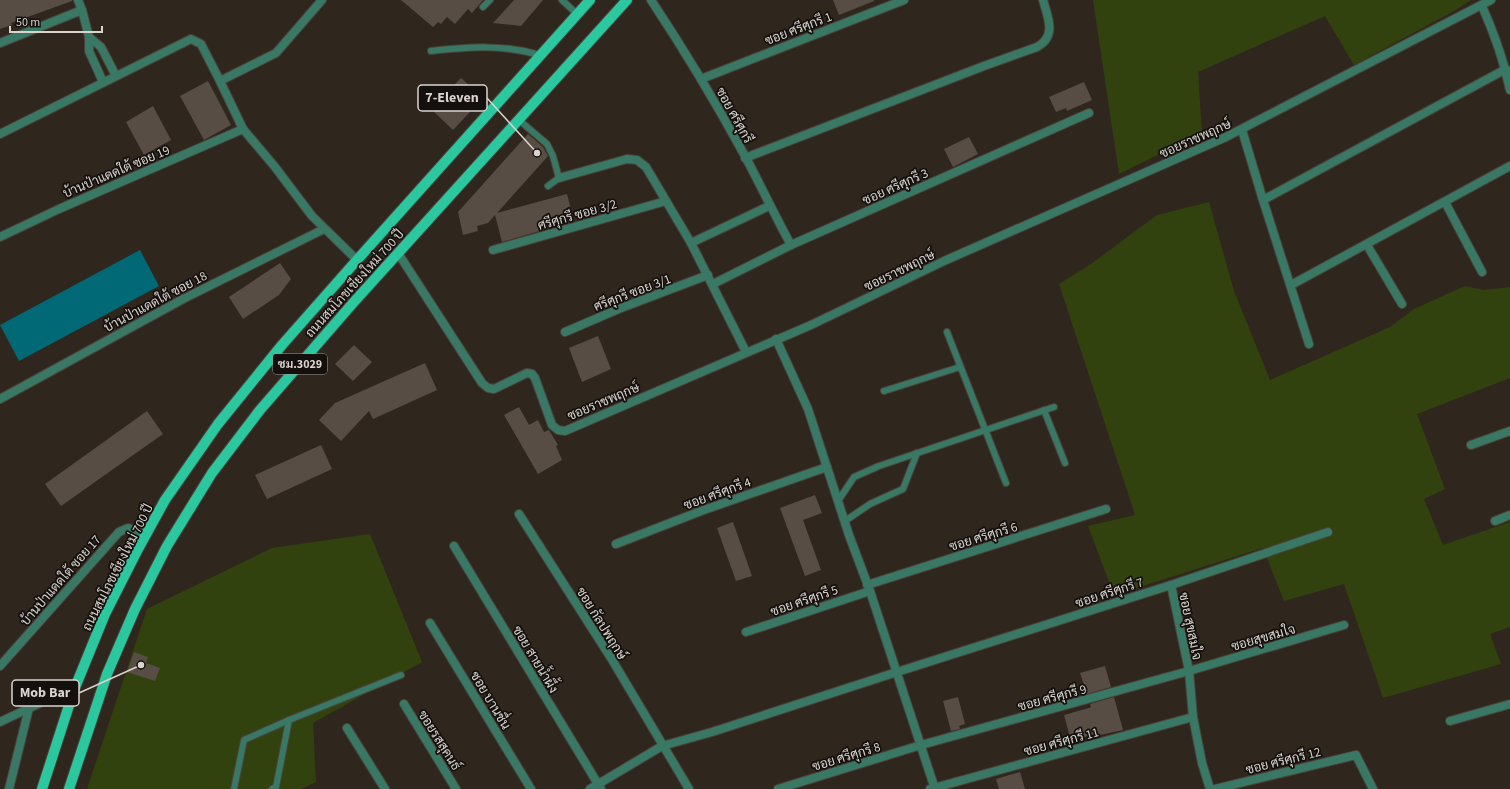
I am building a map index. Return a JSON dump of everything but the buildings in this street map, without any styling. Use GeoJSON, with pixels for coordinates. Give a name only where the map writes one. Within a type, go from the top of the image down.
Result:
{"type":"FeatureCollection","features":[{"type":"Feature","properties":{"kind":"main road","name":"ถนนสมโภชเชียงใหม่ 700 ปี"},"geometry":{"type":"LineString","coordinates":[[42,789],[72,695],[105,614],[165,500],[218,424],[282,345],[590,0]]}},
{"type":"Feature","properties":{"kind":"main road","name":"ถนนสมโภชเชียงใหม่ 700 ปี"},"geometry":{"type":"LineString","coordinates":[[69,789],[107,674],[135,609],[167,546],[212,473],[260,410],[398,253],[627,0]]}},
{"type":"Feature","properties":{"kind":"street"},"geometry":{"type":"LineString","coordinates":[[78,0],[89,37],[89,51],[103,82]]}},
{"type":"Feature","properties":{"kind":"street"},"geometry":{"type":"LineString","coordinates":[[220,82],[276,52],[322,0]]}},
{"type":"Feature","properties":{"kind":"street","name":"ซอย ศรีศุกรี"},"geometry":{"type":"LineString","coordinates":[[651,0],[701,78],[746,158],[769,206],[791,245]]}},
{"type":"Feature","properties":{"kind":"street","name":"ซอย ศรีศุกรี 1"},"geometry":{"type":"LineString","coordinates":[[701,78],[904,0]]}},
{"type":"Feature","properties":{"kind":"street"},"geometry":{"type":"LineString","coordinates":[[746,158],[1043,44],[1050,34],[1050,27],[1043,0]]}},
{"type":"Feature","properties":{"kind":"street","name":"ซอยราชพฤกษ์"},"geometry":{"type":"LineString","coordinates":[[398,253],[482,383],[488,388],[494,389],[527,373],[532,374],[535,378],[552,425],[558,430],[562,431],[811,325],[944,261],[1111,189],[1242,130],[1491,0]]}},
{"type":"Feature","properties":{"kind":"street"},"geometry":{"type":"LineString","coordinates":[[1482,6],[1506,69],[1510,90]]}},
{"type":"Feature","properties":{"kind":"street"},"geometry":{"type":"LineString","coordinates":[[0,44],[82,10]]}},
{"type":"Feature","properties":{"kind":"street"},"geometry":{"type":"LineString","coordinates":[[89,37],[102,47],[116,76]]}},
{"type":"Feature","properties":{"kind":"street"},"geometry":{"type":"LineString","coordinates":[[0,134],[191,39],[201,44],[243,129],[275,167],[312,216],[357,260]]}},
{"type":"Feature","properties":{"kind":"street"},"geometry":{"type":"LineString","coordinates":[[1263,200],[1506,69]]}},
{"type":"Feature","properties":{"kind":"street","name":"ซอย ศรีศุกรี 3"},"geometry":{"type":"LineString","coordinates":[[713,284],[791,245],[1089,113]]}},
{"type":"Feature","properties":{"kind":"street","name":"บ้านป่าแดดใต้ ซอย 19"},"geometry":{"type":"LineString","coordinates":[[0,237],[59,209],[243,129]]}},
{"type":"Feature","properties":{"kind":"street"},"geometry":{"type":"LineString","coordinates":[[1242,130],[1309,344]]}},
{"type":"Feature","properties":{"kind":"street"},"geometry":{"type":"LineString","coordinates":[[559,178],[627,159],[637,160],[646,167],[691,242],[746,352]]}},
{"type":"Feature","properties":{"kind":"street"},"geometry":{"type":"LineString","coordinates":[[1291,285],[1510,166]]}},
{"type":"Feature","properties":{"kind":"street","name":"ศรีศุกรี ซอย 3/2"},"geometry":{"type":"LineString","coordinates":[[494,250],[666,201]]}},
{"type":"Feature","properties":{"kind":"street"},"geometry":{"type":"LineString","coordinates":[[1445,202],[1482,272]]}},
{"type":"Feature","properties":{"kind":"street"},"geometry":{"type":"LineString","coordinates":[[691,242],[769,206]]}},
{"type":"Feature","properties":{"kind":"street","name":"บ้านป่าแดดใต้ ซอย 18"},"geometry":{"type":"LineString","coordinates":[[0,399],[183,299],[324,229]]}},
{"type":"Feature","properties":{"kind":"street"},"geometry":{"type":"LineString","coordinates":[[1367,244],[1402,304]]}},
{"type":"Feature","properties":{"kind":"street","name":"ศรีศุกรี ซอย 3/1"},"geometry":{"type":"LineString","coordinates":[[565,332],[621,308],[708,275]]}},
{"type":"Feature","properties":{"kind":"street"},"geometry":{"type":"LineString","coordinates":[[776,339],[804,397],[828,467],[844,522],[897,672],[921,745],[933,788]]}},
{"type":"Feature","properties":{"kind":"street"},"geometry":{"type":"LineString","coordinates":[[1471,445],[1510,431]]}},
{"type":"Feature","properties":{"kind":"street","name":"ซอย ศรีศุกรี 4"},"geometry":{"type":"LineString","coordinates":[[616,544],[701,511],[828,467]]}},
{"type":"Feature","properties":{"kind":"street","name":"ซอย ศรีศุกรี 6"},"geometry":{"type":"LineString","coordinates":[[868,588],[1106,510]]}},
{"type":"Feature","properties":{"kind":"street","name":"ซอย กัลปพฤกษ์"},"geometry":{"type":"LineString","coordinates":[[520,514],[611,658],[688,789]]}},
{"type":"Feature","properties":{"kind":"street"},"geometry":{"type":"LineString","coordinates":[[1495,521],[1510,514]]}},
{"type":"Feature","properties":{"kind":"street","name":"บ้านป่าแดดใต้ ซอย 17"},"geometry":{"type":"LineString","coordinates":[[0,666],[119,532],[128,528],[146,534]]}},
{"type":"Feature","properties":{"kind":"street","name":"ซอย ศรีศุกรี 7"},"geometry":{"type":"LineString","coordinates":[[590,789],[600,786],[662,746],[712,732],[1171,585],[1328,532]]}},
{"type":"Feature","properties":{"kind":"street","name":"ซอย สายน้ำผึ้ง"},"geometry":{"type":"LineString","coordinates":[[454,546],[600,786]]}},
{"type":"Feature","properties":{"kind":"street","name":"ซอย สุขสมใจ"},"geometry":{"type":"LineString","coordinates":[[1171,585],[1189,671],[1193,717],[1202,763],[1210,789]]}},
{"type":"Feature","properties":{"kind":"street","name":"ซอย ศรีศุกรี 5"},"geometry":{"type":"LineString","coordinates":[[746,632],[868,588]]}},
{"type":"Feature","properties":{"kind":"street","name":"ซอย บานชื่น"},"geometry":{"type":"LineString","coordinates":[[430,623],[531,789]]}},
{"type":"Feature","properties":{"kind":"street","name":"ซอยสุขสมใจ"},"geometry":{"type":"LineString","coordinates":[[1189,671],[1344,625]]}},
{"type":"Feature","properties":{"kind":"street","name":"ซอย ศรีศุกรี 9"},"geometry":{"type":"LineString","coordinates":[[921,745],[1189,671]]}},
{"type":"Feature","properties":{"kind":"street"},"geometry":{"type":"LineString","coordinates":[[0,722],[55,696],[72,695]]}},
{"type":"Feature","properties":{"kind":"street","name":"ซอยรสสุคนธ์"},"geometry":{"type":"LineString","coordinates":[[404,704],[456,789]]}},
{"type":"Feature","properties":{"kind":"street"},"geometry":{"type":"LineString","coordinates":[[1450,722],[1510,704]]}},
{"type":"Feature","properties":{"kind":"street"},"geometry":{"type":"LineString","coordinates":[[9,789],[29,708]]}},
{"type":"Feature","properties":{"kind":"street","name":"ซอย ศรีศุกรี 11"},"geometry":{"type":"LineString","coordinates":[[933,788],[1193,717]]}},
{"type":"Feature","properties":{"kind":"street"},"geometry":{"type":"LineString","coordinates":[[347,728],[385,789]]}},
{"type":"Feature","properties":{"kind":"street","name":"ซอย ศรีศุกรี 8"},"geometry":{"type":"LineString","coordinates":[[778,789],[921,745]]}},
{"type":"Feature","properties":{"kind":"street","name":"ซอย ศรีศุกรี 12"},"geometry":{"type":"LineString","coordinates":[[1216,789],[1356,755],[1373,789]]}},
{"type":"Feature","properties":{"kind":"lane"},"geometry":{"type":"LineString","coordinates":[[483,7],[490,0]]}},
{"type":"Feature","properties":{"kind":"lane"},"geometry":{"type":"LineString","coordinates":[[562,0],[576,14]]}},
{"type":"Feature","properties":{"kind":"lane"},"geometry":{"type":"LineString","coordinates":[[431,51],[460,48],[503,47],[524,50],[540,55]]}},
{"type":"Feature","properties":{"kind":"lane"},"geometry":{"type":"LineString","coordinates":[[519,120],[547,144],[553,156],[559,178],[548,186]]}},
{"type":"Feature","properties":{"kind":"lane"},"geometry":{"type":"LineString","coordinates":[[947,332],[1006,483]]}},
{"type":"Feature","properties":{"kind":"lane"},"geometry":{"type":"LineString","coordinates":[[884,391],[960,367]]}},
{"type":"Feature","properties":{"kind":"lane"},"geometry":{"type":"LineString","coordinates":[[838,501],[854,477],[879,466],[1054,407]]}},
{"type":"Feature","properties":{"kind":"lane"},"geometry":{"type":"LineString","coordinates":[[1044,410],[1065,463]]}},
{"type":"Feature","properties":{"kind":"lane"},"geometry":{"type":"LineString","coordinates":[[844,522],[870,504],[903,489],[917,453]]}},
{"type":"Feature","properties":{"kind":"lane"},"geometry":{"type":"LineString","coordinates":[[234,789],[244,740],[289,720],[401,676]]}},
{"type":"Feature","properties":{"kind":"lane"},"geometry":{"type":"LineString","coordinates":[[272,789],[276,787],[289,720]]}},
{"type":"Feature","properties":{"kind":"green space"},"geometry":{"type":"Polygon","coordinates":[[[1093,0],[1471,0],[1454,11],[1354,65],[1325,16],[1198,72],[1202,133],[1119,174],[1093,0]]]}},
{"type":"Feature","properties":{"kind":"green space"},"geometry":{"type":"Polygon","coordinates":[[[1209,202],[1234,291],[1270,380],[1390,327],[1414,309],[1465,286],[1483,290],[1510,287],[1510,378],[1417,414],[1445,489],[1424,499],[1443,545],[1510,522],[1510,627],[1490,634],[1501,664],[1383,698],[1344,584],[1284,601],[1263,548],[1114,595],[1088,526],[1135,515],[1059,284],[1091,264],[1157,215],[1209,202]]]}},
{"type":"Feature","properties":{"kind":"green space"},"geometry":{"type":"Polygon","coordinates":[[[370,534],[422,662],[313,723],[316,782],[301,789],[87,789],[147,609],[272,548],[370,534]]]}},
{"type":"Feature","properties":{"kind":"water"},"geometry":{"type":"Polygon","coordinates":[[[140,250],[159,286],[19,361],[0,325],[140,250]]]}},
{"type":"Feature","properties":{"kind":"place","name":"7-Eleven"},"geometry":{"type":"Point","coordinates":[537,153]}},
{"type":"Feature","properties":{"kind":"place","name":"Mob Bar"},"geometry":{"type":"Point","coordinates":[141,665]}}]}
